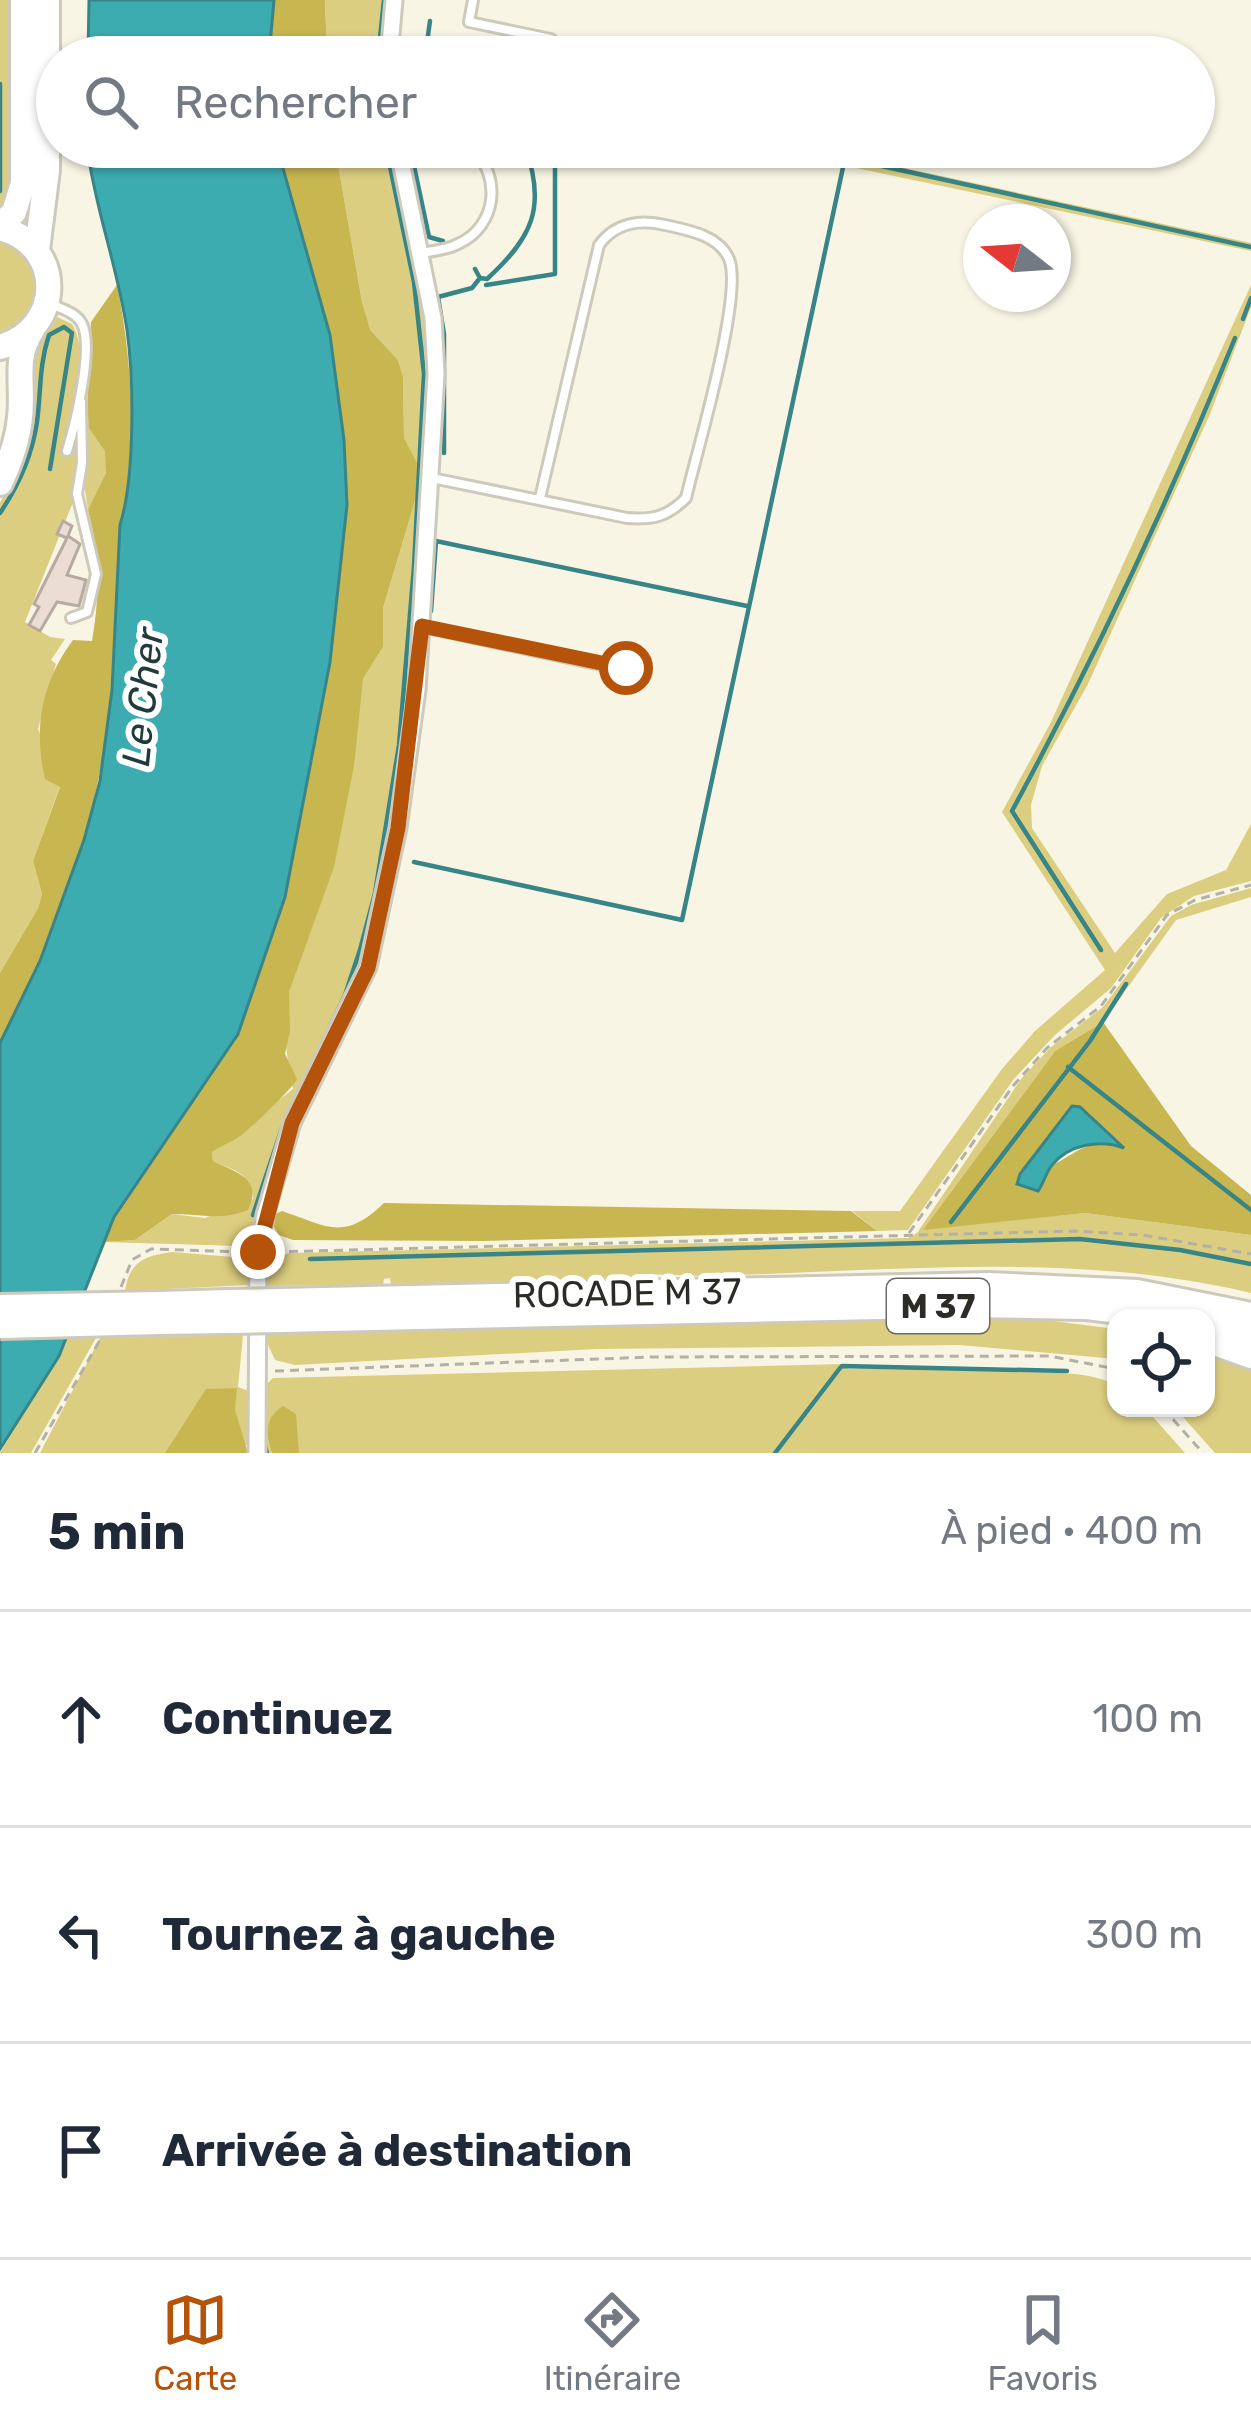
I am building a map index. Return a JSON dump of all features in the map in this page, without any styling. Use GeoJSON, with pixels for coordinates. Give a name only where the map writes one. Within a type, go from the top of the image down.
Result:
{"type":"FeatureCollection","features":[{"type":"Feature","properties":{"kind":"main road"},"geometry":{"type":"LineString","coordinates":[[0,483],[16,440],[23,344],[48,302],[49,275],[38,250],[0,227],[17,205],[23,183],[23,0]]}},
{"type":"Feature","properties":{"kind":"main road"},"geometry":{"type":"LineString","coordinates":[[47,0],[47,36]]}},
{"type":"Feature","properties":{"kind":"main road"},"geometry":{"type":"LineString","coordinates":[[38,250],[46,168]]}},
{"type":"Feature","properties":{"kind":"main road"},"geometry":{"type":"LineString","coordinates":[[0,346],[32,330]]}},
{"type":"Feature","properties":{"kind":"main road","name":"ROCADE M 37"},"geometry":{"type":"LineString","coordinates":[[0,1307],[159,1313],[281,1311],[1082,1286],[1170,1297],[1251,1315]]}},
{"type":"Feature","properties":{"kind":"main road","name":"ROCADE M 37"},"geometry":{"type":"LineString","coordinates":[[699,1301],[1024,1305],[1107,1312]]}},
{"type":"Feature","properties":{"kind":"main road","name":"ROCADE M 37"},"geometry":{"type":"LineString","coordinates":[[0,1326],[159,1313]]}},
{"type":"Feature","properties":{"kind":"main road"},"geometry":{"type":"LineString","coordinates":[[1215,1326],[1251,1335]]}},
{"type":"Feature","properties":{"kind":"main road"},"geometry":{"type":"LineString","coordinates":[[1215,1343],[1251,1356]]}},
{"type":"Feature","properties":{"kind":"street"},"geometry":{"type":"LineString","coordinates":[[391,36],[394,0]]}},
{"type":"Feature","properties":{"kind":"street"},"geometry":{"type":"LineString","coordinates":[[257,1453],[258,1252],[292,1123],[368,968],[398,828],[422,626],[432,478],[434,343],[402,168]]}},
{"type":"Feature","properties":{"kind":"lane"},"geometry":{"type":"LineString","coordinates":[[473,0],[469,22],[537,36]]}},
{"type":"Feature","properties":{"kind":"lane"},"geometry":{"type":"LineString","coordinates":[[419,253],[459,244],[485,221],[492,199],[485,168]]}},
{"type":"Feature","properties":{"kind":"lane"},"geometry":{"type":"LineString","coordinates":[[432,478],[540,499],[651,520],[670,514],[686,498],[729,310],[731,261],[721,246],[707,237],[645,220],[608,232],[599,245],[540,499]]}},
{"type":"Feature","properties":{"kind":"lane"},"geometry":{"type":"LineString","coordinates":[[48,302],[75,315],[83,326],[82,464],[77,494],[95,585],[88,612],[71,618]]}},
{"type":"Feature","properties":{"kind":"lane"},"geometry":{"type":"LineString","coordinates":[[67,451],[80,402]]}},
{"type":"Feature","properties":{"kind":"lane"},"geometry":{"type":"LineString","coordinates":[[422,626],[615,668],[626,668],[641,656]]}},
{"type":"Feature","properties":{"kind":"path"},"geometry":{"type":"LineString","coordinates":[[908,1235],[1013,1086],[1047,1048],[1100,1006],[1167,915],[1195,900],[1251,886]]}},
{"type":"Feature","properties":{"kind":"path"},"geometry":{"type":"LineString","coordinates":[[258,1252],[1074,1231],[1143,1235],[1251,1254]]}},
{"type":"Feature","properties":{"kind":"path"},"geometry":{"type":"LineString","coordinates":[[255,1372],[719,1357],[1049,1356],[1107,1367]]}},
{"type":"Feature","properties":{"kind":"path"},"geometry":{"type":"LineString","coordinates":[[1171,1417],[1203,1453]]}},
{"type":"Feature","properties":{"kind":"shaded area"},"geometry":{"type":"Polygon","coordinates":[[[0,0],[12,0],[12,182],[0,206],[0,0]]]}},
{"type":"Feature","properties":{"kind":"shaded area"},"geometry":{"type":"Polygon","coordinates":[[[274,0],[325,0],[326,36],[271,36],[274,0]]]}},
{"type":"Feature","properties":{"kind":"shaded area"},"geometry":{"type":"Polygon","coordinates":[[[325,0],[389,0],[386,36],[326,36],[325,0]]]}},
{"type":"Feature","properties":{"kind":"shaded area"},"geometry":{"type":"Polygon","coordinates":[[[283,168],[339,168],[362,302],[370,330],[398,360],[403,377],[404,438],[421,481],[383,608],[383,647],[363,679],[354,766],[334,867],[289,992],[285,1054],[297,1079],[244,1133],[212,1152],[213,1161],[250,1184],[248,1210],[219,1216],[172,1214],[135,1240],[104,1242],[114,1217],[238,1034],[285,897],[330,662],[347,505],[330,335],[283,168]]]}},
{"type":"Feature","properties":{"kind":"shaded area"},"geometry":{"type":"Polygon","coordinates":[[[339,168],[396,168],[427,315],[430,351],[414,684],[385,870],[361,965],[254,1239],[240,1246],[104,1242],[135,1240],[172,1214],[205,1218],[253,1199],[245,1178],[213,1161],[212,1152],[293,1089],[286,1041],[289,992],[363,679],[383,647],[383,608],[421,481],[404,438],[403,377],[398,360],[369,330],[339,168]]]}},
{"type":"Feature","properties":{"kind":"shaded area"},"geometry":{"type":"Polygon","coordinates":[[[856,168],[904,168],[1071,204],[1027,204],[856,168]]]}},
{"type":"Feature","properties":{"kind":"shaded area"},"geometry":{"type":"Polygon","coordinates":[[[1071,204],[1251,243],[1251,251],[1071,213],[1071,204]]]}},
{"type":"Feature","properties":{"kind":"shaded area"},"geometry":{"type":"Polygon","coordinates":[[[0,238],[20,246],[41,279],[29,320],[0,338],[0,238]]]}},
{"type":"Feature","properties":{"kind":"shaded area"},"geometry":{"type":"Polygon","coordinates":[[[117,285],[132,438],[120,525],[114,671],[106,736],[87,828],[59,919],[0,1043],[0,973],[38,908],[42,894],[33,861],[60,787],[45,779],[41,760],[43,706],[54,672],[73,640],[92,641],[98,575],[88,510],[106,473],[105,451],[89,428],[87,409],[91,322],[117,285]]]}},
{"type":"Feature","properties":{"kind":"shaded area"},"geometry":{"type":"Polygon","coordinates":[[[1251,285],[1251,307],[1210,414],[1088,684],[1042,766],[1031,805],[1032,828],[1115,953],[1167,894],[1226,870],[1251,824],[1251,881],[1194,896],[1161,918],[1111,988],[1055,1035],[1013,1080],[908,1230],[877,1231],[852,1211],[900,1211],[1002,1069],[1035,1031],[1105,970],[1002,812],[1050,724],[1251,285]]]}},
{"type":"Feature","properties":{"kind":"shaded area"},"geometry":{"type":"Polygon","coordinates":[[[57,317],[72,324],[80,350],[77,398],[66,441],[77,451],[75,497],[25,622],[50,637],[65,639],[51,660],[56,664],[38,729],[60,786],[33,861],[42,894],[38,908],[0,973],[0,502],[6,493],[25,372],[44,330],[57,317]]]}},
{"type":"Feature","properties":{"kind":"shaded area"},"geometry":{"type":"Polygon","coordinates":[[[87,409],[107,461],[101,487],[88,510],[84,483],[87,409]]]}},
{"type":"Feature","properties":{"kind":"shaded area"},"geometry":{"type":"Polygon","coordinates":[[[1251,888],[1251,897],[1176,920],[1103,1022],[1055,1051],[924,1229],[1085,1213],[1251,1235],[1251,1293],[1115,1272],[978,1267],[391,1284],[390,1278],[383,1285],[264,1286],[271,1262],[288,1253],[908,1238],[917,1233],[1021,1079],[1050,1048],[1103,1007],[1171,916],[1191,905],[1251,888]]]}},
{"type":"Feature","properties":{"kind":"shaded area"},"geometry":{"type":"Polygon","coordinates":[[[1103,1022],[1191,1146],[1251,1195],[1251,1235],[1085,1213],[923,1230],[1055,1051],[1103,1022]],[[1072,1106],[1020,1174],[1049,1167],[1092,1145],[1122,1147],[1072,1106]]]}},
{"type":"Feature","properties":{"kind":"shaded area"},"geometry":{"type":"Polygon","coordinates":[[[384,1203],[851,1211],[877,1231],[483,1241],[293,1240],[279,1235],[274,1227],[275,1214],[282,1211],[322,1225],[345,1227],[384,1203]]]}},
{"type":"Feature","properties":{"kind":"shaded area"},"geometry":{"type":"Polygon","coordinates":[[[173,1252],[245,1258],[251,1267],[250,1285],[125,1291],[130,1273],[140,1262],[173,1252]]]}},
{"type":"Feature","properties":{"kind":"shaded area"},"geometry":{"type":"Polygon","coordinates":[[[927,1318],[1045,1320],[1107,1328],[1107,1358],[960,1345],[596,1349],[295,1365],[275,1360],[263,1334],[927,1318]]]}},
{"type":"Feature","properties":{"kind":"shaded area"},"geometry":{"type":"Polygon","coordinates":[[[243,1335],[238,1387],[257,1394],[273,1378],[844,1364],[849,1364],[847,1369],[1083,1375],[1107,1380],[1107,1417],[1153,1417],[1185,1453],[272,1453],[246,1445],[183,1453],[40,1453],[100,1338],[243,1335]]]}},
{"type":"Feature","properties":{"kind":"shaded area"},"geometry":{"type":"Polygon","coordinates":[[[96,1338],[31,1453],[0,1453],[67,1339],[96,1338]]]}},
{"type":"Feature","properties":{"kind":"shaded area"},"geometry":{"type":"Polygon","coordinates":[[[1215,1352],[1251,1364],[1251,1453],[1215,1453],[1183,1417],[1215,1417],[1215,1352]]]}},
{"type":"Feature","properties":{"kind":"shaded area"},"geometry":{"type":"Polygon","coordinates":[[[237,1388],[235,1410],[248,1453],[165,1453],[206,1389],[237,1388]]]}},
{"type":"Feature","properties":{"kind":"shaded area"},"geometry":{"type":"Polygon","coordinates":[[[283,1406],[296,1414],[299,1453],[272,1453],[268,1427],[283,1406]]]}},
{"type":"Feature","properties":{"kind":"water"},"geometry":{"type":"Polygon","coordinates":[[[89,0],[274,0],[271,36],[88,36],[89,0]]]}},
{"type":"Feature","properties":{"kind":"water","name":"Le Cher"},"geometry":{"type":"Polygon","coordinates":[[[91,168],[283,168],[330,335],[347,505],[330,662],[285,897],[238,1034],[114,1217],[59,1356],[0,1449],[0,1043],[40,961],[100,781],[112,690],[120,525],[131,456],[127,330],[91,168]]]}},
{"type":"Feature","properties":{"kind":"water"},"geometry":{"type":"Polygon","coordinates":[[[1072,1106],[1080,1107],[1124,1148],[1096,1144],[1076,1148],[1052,1165],[1038,1191],[1017,1184],[1020,1174],[1072,1106]]]}},
{"type":"Feature","properties":{"kind":"building"},"geometry":{"type":"Polygon","coordinates":[[[63,521],[72,526],[68,536],[80,544],[67,575],[86,580],[79,606],[57,602],[40,631],[29,625],[39,607],[34,604],[67,538],[57,534],[63,521]]]}},
{"type":"Feature","properties":{"kind":"waterway"},"geometry":{"type":"LineString","coordinates":[[380,36],[384,0]]}},
{"type":"Feature","properties":{"kind":"waterway"},"geometry":{"type":"LineString","coordinates":[[428,36],[430,21]]}},
{"type":"Feature","properties":{"kind":"waterway"},"geometry":{"type":"LineString","coordinates":[[0,84],[0,191]]}},
{"type":"Feature","properties":{"kind":"waterway"},"geometry":{"type":"LineString","coordinates":[[253,1215],[282,1128],[345,995],[360,950],[375,893],[399,745],[424,374],[414,282],[390,168]]}},
{"type":"Feature","properties":{"kind":"waterway"},"geometry":{"type":"LineString","coordinates":[[414,168],[429,237],[443,241]]}},
{"type":"Feature","properties":{"kind":"waterway"},"geometry":{"type":"LineString","coordinates":[[475,269],[480,278],[487,279],[525,235],[535,204],[532,168]]}},
{"type":"Feature","properties":{"kind":"waterway"},"geometry":{"type":"LineString","coordinates":[[486,285],[555,274],[555,168]]}},
{"type":"Feature","properties":{"kind":"waterway"},"geometry":{"type":"LineString","coordinates":[[414,862],[682,920],[843,168]]}},
{"type":"Feature","properties":{"kind":"waterway"},"geometry":{"type":"LineString","coordinates":[[891,168],[1251,247]]}},
{"type":"Feature","properties":{"kind":"waterway"},"geometry":{"type":"LineString","coordinates":[[444,453],[444,334],[438,297],[472,288],[480,278]]}},
{"type":"Feature","properties":{"kind":"waterway"},"geometry":{"type":"LineString","coordinates":[[1243,319],[1251,298]]}},
{"type":"Feature","properties":{"kind":"waterway"},"geometry":{"type":"LineString","coordinates":[[0,513],[32,447],[49,335],[64,327],[72,333],[50,469]]}},
{"type":"Feature","properties":{"kind":"waterway"},"geometry":{"type":"LineString","coordinates":[[1101,950],[1012,811],[1130,577],[1235,338]]}},
{"type":"Feature","properties":{"kind":"waterway"},"geometry":{"type":"LineString","coordinates":[[431,611],[436,541],[747,606]]}},
{"type":"Feature","properties":{"kind":"waterway"},"geometry":{"type":"LineString","coordinates":[[951,1222],[1090,1041],[1126,984]]}},
{"type":"Feature","properties":{"kind":"waterway"},"geometry":{"type":"LineString","coordinates":[[1068,1067],[1251,1210]]}},
{"type":"Feature","properties":{"kind":"waterway"},"geometry":{"type":"LineString","coordinates":[[310,1259],[1080,1239],[1251,1264]]}},
{"type":"Feature","properties":{"kind":"waterway"},"geometry":{"type":"LineString","coordinates":[[842,1366],[1067,1371]]}},
{"type":"Feature","properties":{"kind":"waterway"},"geometry":{"type":"LineString","coordinates":[[775,1453],[840,1368]]}},
{"type":"Feature","properties":{"kind":"waterway"},"geometry":{"type":"LineString","coordinates":[[263,1440],[267,1453]]}},
{"type":"Feature","properties":{"kind":"route"},"geometry":{"type":"LineString","coordinates":[[258,1252],[292,1123],[368,968],[398,828],[422,626],[626,668]]}}]}
